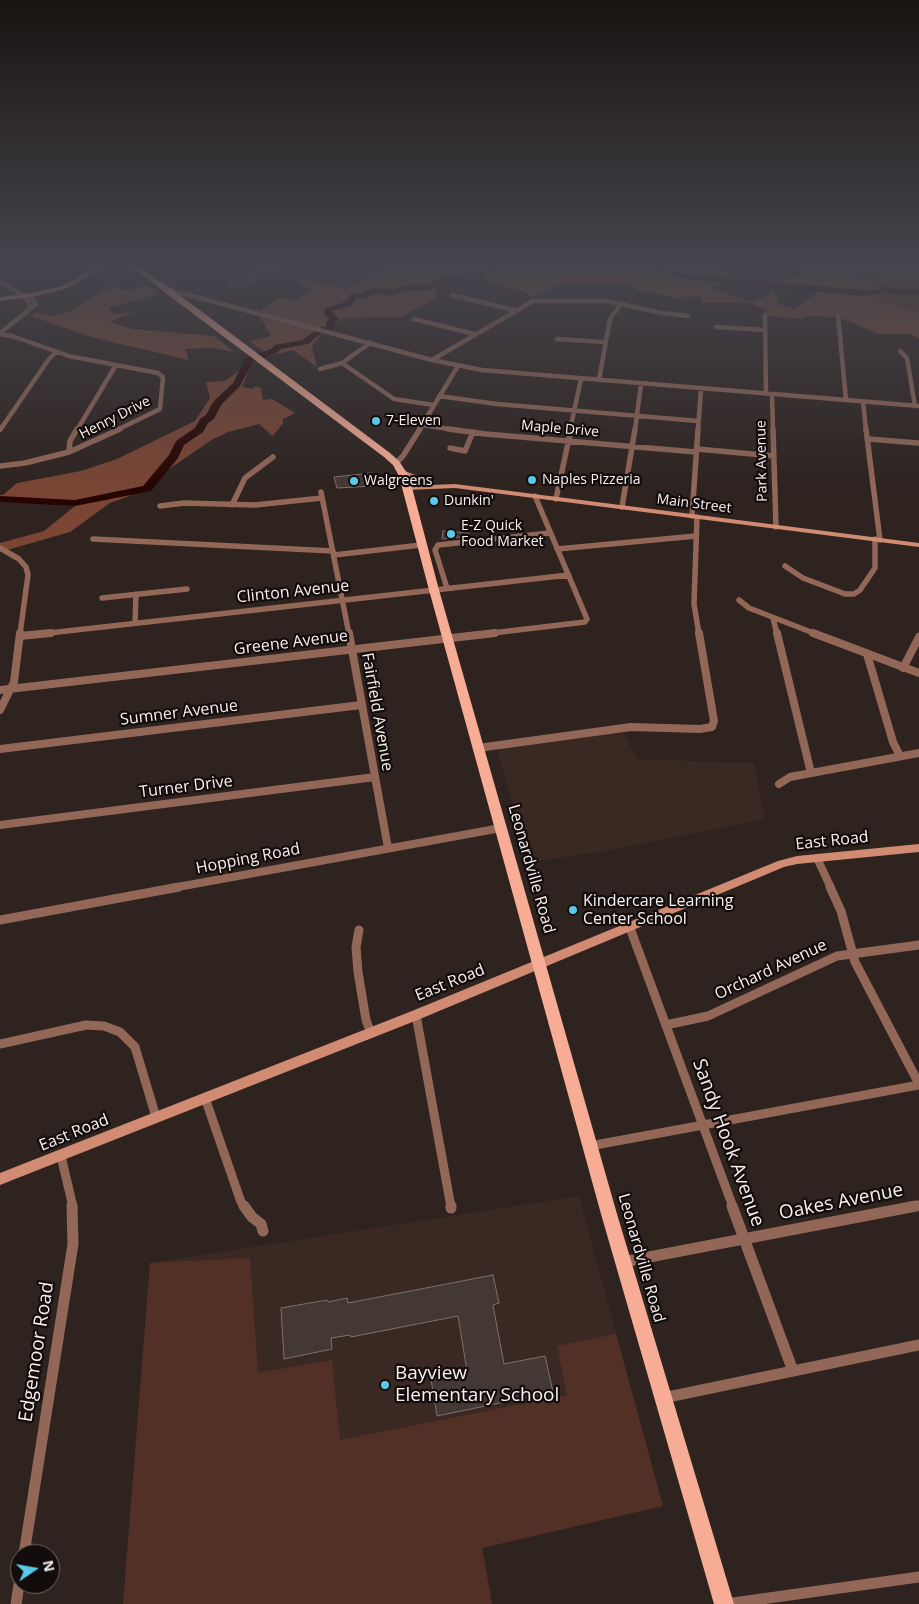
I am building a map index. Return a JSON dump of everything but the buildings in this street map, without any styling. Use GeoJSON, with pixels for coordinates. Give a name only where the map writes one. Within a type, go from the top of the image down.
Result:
{"type":"FeatureCollection","features":[{"type":"Feature","properties":{"kind":"main road","name":"Leonardville Road"},"geometry":{"type":"LineString","coordinates":[[235,341],[396,463],[405,480],[422,545],[440,589],[447,638],[623,1262],[725,1604]]}},
{"type":"Feature","properties":{"kind":"street","name":"Henry Drive"},"geometry":{"type":"LineString","coordinates":[[0,466],[25,463],[69,452],[160,409],[163,375],[56,352],[25,341]]}},
{"type":"Feature","properties":{"kind":"street"},"geometry":{"type":"LineString","coordinates":[[362,341],[432,360],[496,372],[917,406],[907,358],[900,351]]}},
{"type":"Feature","properties":{"kind":"street"},"geometry":{"type":"LineString","coordinates":[[432,360],[463,341]]}},
{"type":"Feature","properties":{"kind":"street"},"geometry":{"type":"LineString","coordinates":[[587,341],[605,342],[599,380]]}},
{"type":"Feature","properties":{"kind":"street","name":"Park Avenue"},"geometry":{"type":"LineString","coordinates":[[767,341],[774,456],[776,527]]}},
{"type":"Feature","properties":{"kind":"street"},"geometry":{"type":"LineString","coordinates":[[840,341],[846,400]]}},
{"type":"Feature","properties":{"kind":"street"},"geometry":{"type":"LineString","coordinates":[[320,369],[342,362],[370,343]]}},
{"type":"Feature","properties":{"kind":"street"},"geometry":{"type":"LineString","coordinates":[[0,430],[48,359],[56,352]]}},
{"type":"Feature","properties":{"kind":"street"},"geometry":{"type":"LineString","coordinates":[[342,362],[394,398],[434,405]]}},
{"type":"Feature","properties":{"kind":"street"},"geometry":{"type":"LineString","coordinates":[[69,452],[70,440],[116,365]]}},
{"type":"Feature","properties":{"kind":"street"},"geometry":{"type":"LineString","coordinates":[[396,463],[403,456],[458,366]]}},
{"type":"Feature","properties":{"kind":"street"},"geometry":{"type":"LineString","coordinates":[[556,499],[581,379]]}},
{"type":"Feature","properties":{"kind":"street"},"geometry":{"type":"LineString","coordinates":[[622,507],[641,384]]}},
{"type":"Feature","properties":{"kind":"street"},"geometry":{"type":"LineString","coordinates":[[478,748],[631,727],[700,729],[713,726],[694,604],[696,450],[701,389]]}},
{"type":"Feature","properties":{"kind":"street"},"geometry":{"type":"LineString","coordinates":[[439,396],[574,411],[698,421]]}},
{"type":"Feature","properties":{"kind":"street"},"geometry":{"type":"LineString","coordinates":[[785,566],[803,578],[845,594],[854,594],[860,590],[875,568],[878,540],[863,402]]}},
{"type":"Feature","properties":{"kind":"street","name":"Maple Drive"},"geometry":{"type":"LineString","coordinates":[[421,425],[473,432],[632,447],[774,456]]}},
{"type":"Feature","properties":{"kind":"street"},"geometry":{"type":"LineString","coordinates":[[450,448],[465,451],[473,432]]}},
{"type":"Feature","properties":{"kind":"street"},"geometry":{"type":"LineString","coordinates":[[868,439],[919,443]]}},
{"type":"Feature","properties":{"kind":"street"},"geometry":{"type":"LineString","coordinates":[[160,506],[184,503],[232,505],[245,478],[273,457]]}},
{"type":"Feature","properties":{"kind":"street"},"geometry":{"type":"LineString","coordinates":[[405,480],[455,486]]}},
{"type":"Feature","properties":{"kind":"street","name":"Main Street"},"geometry":{"type":"LineString","coordinates":[[405,480],[919,545]]}},
{"type":"Feature","properties":{"kind":"street","name":"Fairfield Avenue"},"geometry":{"type":"LineString","coordinates":[[232,505],[255,505],[322,496],[388,848]]}},
{"type":"Feature","properties":{"kind":"street"},"geometry":{"type":"LineString","coordinates":[[535,496],[569,576]]}},
{"type":"Feature","properties":{"kind":"street"},"geometry":{"type":"LineString","coordinates":[[440,589],[435,550],[438,545],[550,533]]}},
{"type":"Feature","properties":{"kind":"street"},"geometry":{"type":"LineString","coordinates":[[557,549],[696,536]]}},
{"type":"Feature","properties":{"kind":"street"},"geometry":{"type":"LineString","coordinates":[[93,539],[334,553],[422,545]]}},
{"type":"Feature","properties":{"kind":"street"},"geometry":{"type":"LineString","coordinates":[[0,548],[19,559],[27,572],[14,682],[0,710]]}},
{"type":"Feature","properties":{"kind":"street","name":"Clinton Avenue"},"geometry":{"type":"LineString","coordinates":[[20,636],[569,576]]}},
{"type":"Feature","properties":{"kind":"street","name":"Greene Avenue"},"geometry":{"type":"LineString","coordinates":[[0,690],[585,622],[587,618],[569,576]]}},
{"type":"Feature","properties":{"kind":"street"},"geometry":{"type":"LineString","coordinates":[[102,598],[187,589]]}},
{"type":"Feature","properties":{"kind":"street"},"geometry":{"type":"LineString","coordinates":[[135,623],[136,594]]}},
{"type":"Feature","properties":{"kind":"street"},"geometry":{"type":"LineString","coordinates":[[739,600],[749,608],[919,673]]}},
{"type":"Feature","properties":{"kind":"street"},"geometry":{"type":"LineString","coordinates":[[774,618],[812,773]]}},
{"type":"Feature","properties":{"kind":"street"},"geometry":{"type":"LineString","coordinates":[[903,668],[919,638]]}},
{"type":"Feature","properties":{"kind":"street"},"geometry":{"type":"LineString","coordinates":[[867,654],[884,713],[900,756]]}},
{"type":"Feature","properties":{"kind":"street","name":"Sumner Avenue"},"geometry":{"type":"LineString","coordinates":[[0,749],[362,705]]}},
{"type":"Feature","properties":{"kind":"street"},"geometry":{"type":"LineString","coordinates":[[779,784],[790,777],[919,753]]}},
{"type":"Feature","properties":{"kind":"street","name":"Turner Drive"},"geometry":{"type":"LineString","coordinates":[[0,825],[375,777]]}},
{"type":"Feature","properties":{"kind":"street","name":"Hopping Road"},"geometry":{"type":"LineString","coordinates":[[0,920],[501,828]]}},
{"type":"Feature","properties":{"kind":"street","name":"East Road"},"geometry":{"type":"LineString","coordinates":[[0,1179],[416,1015],[782,864],[817,858],[919,848]]}},
{"type":"Feature","properties":{"kind":"street"},"geometry":{"type":"LineString","coordinates":[[590,1146],[919,1084],[852,953],[841,911],[817,858]]}},
{"type":"Feature","properties":{"kind":"street","name":"Sandy Hook Avenue"},"geometry":{"type":"LineString","coordinates":[[630,928],[793,1371]]}},
{"type":"Feature","properties":{"kind":"street"},"geometry":{"type":"LineString","coordinates":[[359,930],[356,947],[358,972],[366,1020],[371,1032]]}},
{"type":"Feature","properties":{"kind":"street","name":"Orchard Avenue"},"geometry":{"type":"LineString","coordinates":[[666,1025],[708,1016],[837,956],[919,945]]}},
{"type":"Feature","properties":{"kind":"street"},"geometry":{"type":"LineString","coordinates":[[416,1015],[451,1208]]}},
{"type":"Feature","properties":{"kind":"street"},"geometry":{"type":"LineString","coordinates":[[0,1044],[86,1026],[104,1026],[120,1032],[135,1047],[156,1117]]}},
{"type":"Feature","properties":{"kind":"street"},"geometry":{"type":"LineString","coordinates":[[205,1098],[241,1202],[252,1217],[261,1224],[263,1231]]}},
{"type":"Feature","properties":{"kind":"street","name":"Edgemoor Road"},"geometry":{"type":"LineString","coordinates":[[26,1544],[73,1244],[74,1212],[61,1156]]}},
{"type":"Feature","properties":{"kind":"street","name":"Oakes Avenue"},"geometry":{"type":"LineString","coordinates":[[623,1262],[919,1205]]}},
{"type":"Feature","properties":{"kind":"street"},"geometry":{"type":"LineString","coordinates":[[663,1398],[919,1345]]}},
{"type":"Feature","properties":{"kind":"street"},"geometry":{"type":"LineString","coordinates":[[725,1604],[919,1577]]}},
{"type":"Feature","properties":{"kind":"shaded area"},"geometry":{"type":"Polygon","coordinates":[[[107,341],[220,341],[234,352],[214,348],[185,349],[189,360],[107,341]]]}},
{"type":"Feature","properties":{"kind":"shaded area"},"geometry":{"type":"Polygon","coordinates":[[[249,341],[316,341],[312,346],[317,367],[293,350],[270,356],[249,341]]]}},
{"type":"Feature","properties":{"kind":"shaded area"},"geometry":{"type":"Polygon","coordinates":[[[239,371],[248,373],[242,387],[253,389],[255,386],[261,388],[263,400],[272,399],[295,413],[283,419],[283,423],[273,436],[259,424],[228,432],[213,439],[147,484],[151,488],[110,503],[70,532],[0,552],[0,543],[44,531],[75,506],[0,500],[0,495],[3,495],[17,483],[81,471],[117,459],[195,421],[210,398],[206,382],[225,381],[239,371]]]}},
{"type":"Feature","properties":{"kind":"shaded area"},"geometry":{"type":"Polygon","coordinates":[[[622,731],[638,759],[754,763],[765,819],[594,853],[530,862],[496,747],[622,731]]]}},
{"type":"Feature","properties":{"kind":"shaded area","name":"Bayview Elementary School"},"geometry":{"type":"Polygon","coordinates":[[[579,1196],[663,1506],[482,1548],[492,1604],[123,1604],[150,1263],[579,1196]]]}},
{"type":"Feature","properties":{"kind":"shaded area","name":"Bayview Elementary School"},"geometry":{"type":"Polygon","coordinates":[[[250,1258],[258,1373],[332,1360],[340,1440],[567,1395],[557,1346],[616,1334],[663,1506],[482,1548],[492,1604],[123,1604],[150,1263],[250,1258]]]}},
{"type":"Feature","properties":{"kind":"waterway"},"geometry":{"type":"LineString","coordinates":[[0,499],[75,503],[147,489],[174,456],[180,443],[199,430],[204,421],[210,417],[217,404],[237,384],[249,360],[274,351],[278,347],[307,341]]}},
{"type":"Feature","properties":{"kind":"place","name":"7-Eleven"},"geometry":{"type":"Point","coordinates":[376,421]}},
{"type":"Feature","properties":{"kind":"place","name":"Naples Pizzeria"},"geometry":{"type":"Point","coordinates":[532,480]}},
{"type":"Feature","properties":{"kind":"place","name":"Walgreens"},"geometry":{"type":"Point","coordinates":[354,481]}},
{"type":"Feature","properties":{"kind":"place","name":"Dunkin'"},"geometry":{"type":"Point","coordinates":[434,501]}},
{"type":"Feature","properties":{"kind":"place","name":"E-Z Quick Food Market"},"geometry":{"type":"Point","coordinates":[451,534]}},
{"type":"Feature","properties":{"kind":"place","name":"Kindercare Learning Center School"},"geometry":{"type":"Point","coordinates":[573,910]}},
{"type":"Feature","properties":{"kind":"place","name":"Bayview Elementary School"},"geometry":{"type":"Point","coordinates":[385,1385]}}]}
